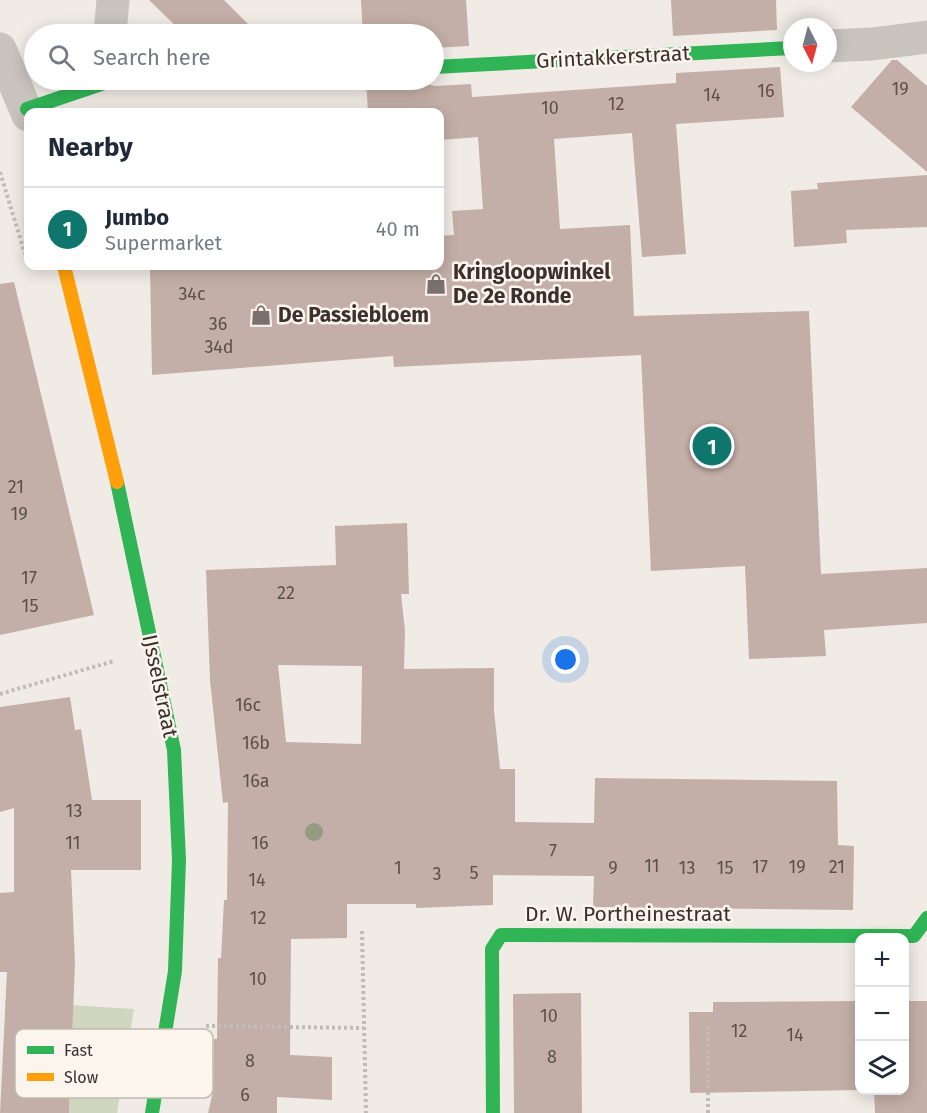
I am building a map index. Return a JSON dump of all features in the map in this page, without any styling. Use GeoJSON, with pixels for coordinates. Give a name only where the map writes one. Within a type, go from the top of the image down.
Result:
{"type":"FeatureCollection","features":[{"type":"Feature","properties":{"kind":"street"},"geometry":{"type":"LineString","coordinates":[[111,24],[113,0]]}},
{"type":"Feature","properties":{"kind":"street"},"geometry":{"type":"LineString","coordinates":[[837,46],[927,37]]}},
{"type":"Feature","properties":{"kind":"street","name":"Grintakkerstraat"},"geometry":{"type":"LineString","coordinates":[[444,66],[783,48]]}},
{"type":"Feature","properties":{"kind":"street"},"geometry":{"type":"LineString","coordinates":[[0,49],[26,108]]}},
{"type":"Feature","properties":{"kind":"street"},"geometry":{"type":"LineString","coordinates":[[38,108],[84,90]]}},
{"type":"Feature","properties":{"kind":"street","name":"IJsselstraat"},"geometry":{"type":"LineString","coordinates":[[65,270],[117,481],[174,750],[179,860],[175,971],[165,1029]]}},
{"type":"Feature","properties":{"kind":"street","name":"Dr. W. Portheinestraat"},"geometry":{"type":"LineString","coordinates":[[494,1113],[492,950],[501,935],[914,936],[927,918]]}},
{"type":"Feature","properties":{"kind":"street","name":"IJsselstraat"},"geometry":{"type":"LineString","coordinates":[[152,1113],[154,1098]]}},
{"type":"Feature","properties":{"kind":"path"},"geometry":{"type":"LineString","coordinates":[[0,693],[124,658]]}},
{"type":"Feature","properties":{"kind":"path"},"geometry":{"type":"LineString","coordinates":[[362,931],[366,1113]]}},
{"type":"Feature","properties":{"kind":"path"},"geometry":{"type":"LineString","coordinates":[[708,1022],[708,1113]]}},
{"type":"Feature","properties":{"kind":"path"},"geometry":{"type":"LineString","coordinates":[[166,1025],[364,1028]]}},
{"type":"Feature","properties":{"kind":"green space"},"geometry":{"type":"Polygon","coordinates":[[[5,1001],[134,1009],[131,1029],[72,1029],[73,1010],[5,1007],[5,1001]]]}},
{"type":"Feature","properties":{"kind":"green space"},"geometry":{"type":"Polygon","coordinates":[[[70,1098],[119,1098],[117,1113],[69,1113],[70,1098]]]}},
{"type":"Feature","properties":{"kind":"building"},"geometry":{"type":"Polygon","coordinates":[[[149,0],[224,0],[248,24],[174,24],[149,0]]]}},
{"type":"Feature","properties":{"kind":"building"},"geometry":{"type":"Polygon","coordinates":[[[361,0],[466,0],[469,46],[444,47],[444,24],[362,24],[361,0]]]}},
{"type":"Feature","properties":{"kind":"building"},"geometry":{"type":"Polygon","coordinates":[[[671,0],[776,0],[777,30],[673,36],[671,0]]]}},
{"type":"Feature","properties":{"kind":"building"},"geometry":{"type":"Polygon","coordinates":[[[892,60],[897,60],[927,86],[927,172],[851,107],[892,60]]]}},
{"type":"Feature","properties":{"kind":"building"},"geometry":{"type":"Polygon","coordinates":[[[780,67],[784,117],[676,124],[686,254],[642,257],[632,133],[554,139],[560,229],[630,225],[634,316],[809,311],[821,574],[927,568],[927,623],[824,630],[826,656],[749,659],[745,566],[651,571],[641,355],[394,367],[393,356],[152,375],[150,270],[444,270],[444,236],[454,235],[452,211],[483,209],[478,137],[444,140],[444,108],[368,108],[367,90],[444,90],[444,86],[471,84],[472,97],[676,83],[676,73],[780,67]]]}},
{"type":"Feature","properties":{"kind":"building"},"geometry":{"type":"Polygon","coordinates":[[[927,175],[927,227],[846,230],[847,243],[794,247],[791,191],[818,189],[817,183],[927,175]]]}},
{"type":"Feature","properties":{"kind":"building"},"geometry":{"type":"Polygon","coordinates":[[[14,282],[94,615],[0,635],[0,284],[14,282]]]}},
{"type":"Feature","properties":{"kind":"building"},"geometry":{"type":"Polygon","coordinates":[[[407,523],[409,594],[401,594],[405,631],[404,669],[494,668],[494,710],[500,769],[515,769],[515,822],[594,823],[595,778],[837,781],[838,845],[854,846],[853,910],[593,907],[594,876],[493,875],[493,905],[416,908],[416,904],[347,904],[347,938],[291,939],[290,1055],[332,1057],[332,1100],[277,1097],[277,1113],[208,1113],[213,1098],[214,1039],[217,1039],[218,958],[221,958],[224,900],[227,900],[228,802],[223,803],[210,680],[206,570],[336,565],[335,526],[407,523]],[[278,665],[286,742],[361,744],[362,666],[278,665]]]}},
{"type":"Feature","properties":{"kind":"building"},"geometry":{"type":"Polygon","coordinates":[[[70,697],[75,730],[81,729],[92,800],[141,800],[141,870],[71,870],[75,963],[72,1029],[15,1029],[15,1098],[70,1098],[69,1113],[0,1113],[7,972],[0,972],[0,893],[14,892],[14,808],[0,812],[0,707],[70,697]]]}},
{"type":"Feature","properties":{"kind":"building"},"geometry":{"type":"Polygon","coordinates":[[[581,993],[582,1113],[514,1113],[513,994],[581,993]]]}},
{"type":"Feature","properties":{"kind":"building"},"geometry":{"type":"Polygon","coordinates":[[[855,1001],[855,1090],[690,1093],[689,1012],[713,1012],[713,1002],[855,1001]]]}},
{"type":"Feature","properties":{"kind":"building"},"geometry":{"type":"Polygon","coordinates":[[[909,1001],[927,1001],[927,1113],[875,1113],[874,1095],[909,1095],[909,1001]]]}},
{"type":"Feature","properties":{"kind":"traffic: fast"},"geometry":{"type":"LineString","coordinates":[[444,66],[783,48]]}},
{"type":"Feature","properties":{"kind":"traffic: fast"},"geometry":{"type":"LineString","coordinates":[[30,108],[83,90]]}},
{"type":"Feature","properties":{"kind":"traffic: fast"},"geometry":{"type":"LineString","coordinates":[[117,482],[174,750],[179,860],[175,971],[166,1029]]}},
{"type":"Feature","properties":{"kind":"traffic: fast"},"geometry":{"type":"LineString","coordinates":[[493,1113],[492,949],[501,935],[914,936],[927,918]]}},
{"type":"Feature","properties":{"kind":"traffic: fast"},"geometry":{"type":"LineString","coordinates":[[152,1113],[154,1098]]}},
{"type":"Feature","properties":{"kind":"traffic: slow"},"geometry":{"type":"LineString","coordinates":[[65,270],[117,482]]}},
{"type":"Feature","properties":{"kind":"place","name":"Kringloopwinkel De 2e Ronde"},"geometry":{"type":"Point","coordinates":[436,284]}},
{"type":"Feature","properties":{"kind":"place","name":"De Passiebloem"},"geometry":{"type":"Point","coordinates":[261,315]}},
{"type":"Feature","properties":{"kind":"place","name":"Jumbo"},"geometry":{"type":"Point","coordinates":[712,446]}}]}
